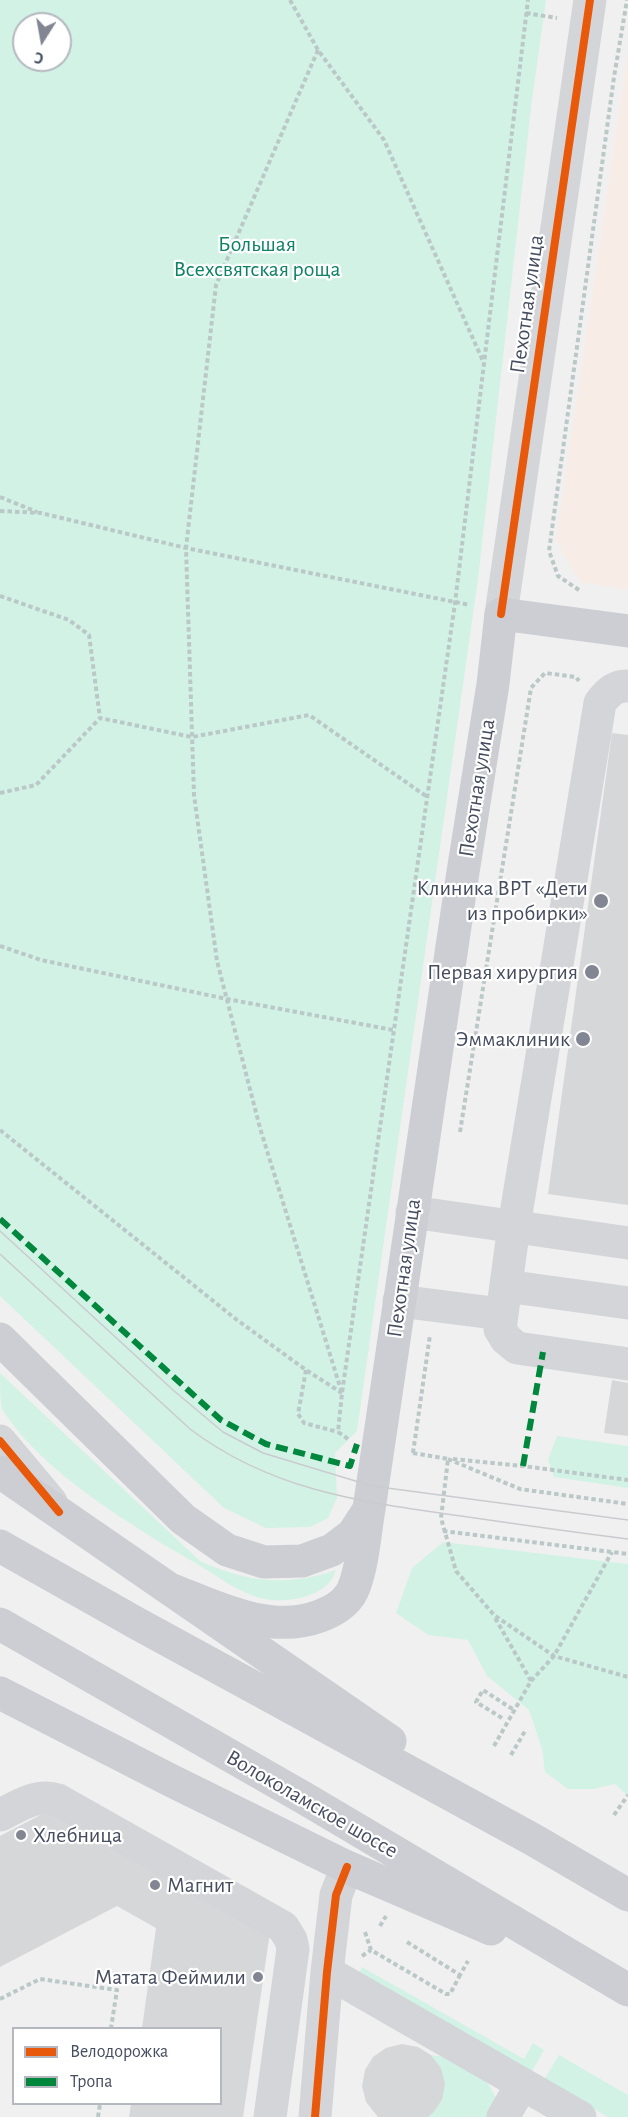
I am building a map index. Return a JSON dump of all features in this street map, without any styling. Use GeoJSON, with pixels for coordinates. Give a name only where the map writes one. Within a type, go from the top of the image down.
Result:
{"type":"FeatureCollection","features":[{"type":"Feature","properties":{"kind":"main road"},"geometry":{"type":"LineString","coordinates":[[487,610],[628,631]]}},
{"type":"Feature","properties":{"kind":"main road","name":"Пехотная улица"},"geometry":{"type":"LineString","coordinates":[[170,1589],[240,1616],[281,1623],[309,1620],[332,1611],[350,1595],[356,1579],[369,1509],[493,684],[487,610]]}},
{"type":"Feature","properties":{"kind":"main road"},"geometry":{"type":"LineString","coordinates":[[0,1339],[183,1519],[227,1550],[264,1562],[302,1561],[332,1550],[353,1534],[369,1509]]}},
{"type":"Feature","properties":{"kind":"main road"},"geometry":{"type":"LineString","coordinates":[[0,1472],[532,1839]]}},
{"type":"Feature","properties":{"kind":"main road"},"geometry":{"type":"LineString","coordinates":[[0,1546],[532,1839],[628,1895]]}},
{"type":"Feature","properties":{"kind":"main road","name":"Волоколамское шоссе"},"geometry":{"type":"LineString","coordinates":[[0,1624],[304,1798],[625,1988]]}},
{"type":"Feature","properties":{"kind":"main road","name":"Волоколамское шоссе"},"geometry":{"type":"LineString","coordinates":[[0,1693],[347,1867],[625,1988]]}},
{"type":"Feature","properties":{"kind":"street","name":"Пехотная улица"},"geometry":{"type":"LineString","coordinates":[[487,610],[590,0]]}},
{"type":"Feature","properties":{"kind":"street"},"geometry":{"type":"LineString","coordinates":[[628,686],[621,686],[608,692],[600,703],[514,1226],[500,1329],[506,1339],[517,1348],[628,1364]]}},
{"type":"Feature","properties":{"kind":"street"},"geometry":{"type":"LineString","coordinates":[[412,1212],[628,1243]]}},
{"type":"Feature","properties":{"kind":"street"},"geometry":{"type":"LineString","coordinates":[[399,1301],[434,1306],[503,1300],[628,1303]]}},
{"type":"Feature","properties":{"kind":"street"},"geometry":{"type":"LineString","coordinates":[[0,1441],[59,1512]]}},
{"type":"Feature","properties":{"kind":"street"},"geometry":{"type":"LineString","coordinates":[[0,1815],[36,1798],[50,1797],[58,1800],[283,1927],[291,1940],[293,1949],[270,2117]]}},
{"type":"Feature","properties":{"kind":"street"},"geometry":{"type":"LineString","coordinates":[[315,2117],[327,1971],[336,1895],[347,1867]]}},
{"type":"Feature","properties":{"kind":"street"},"geometry":{"type":"LineString","coordinates":[[327,1971],[580,2117]]}},
{"type":"Feature","properties":{"kind":"street"},"geometry":{"type":"LineString","coordinates":[[503,2117],[522,2084]]}},
{"type":"Feature","properties":{"kind":"path"},"geometry":{"type":"LineString","coordinates":[[290,0],[318,50],[384,140],[483,362]]}},
{"type":"Feature","properties":{"kind":"path"},"geometry":{"type":"LineString","coordinates":[[338,1432],[455,603],[528,0]]}},
{"type":"Feature","properties":{"kind":"path"},"geometry":{"type":"LineString","coordinates":[[586,591],[575,589],[558,576],[549,551],[614,77],[627,0]]}},
{"type":"Feature","properties":{"kind":"path"},"geometry":{"type":"LineString","coordinates":[[318,50],[216,285],[186,548],[194,795],[217,961],[261,1128],[342,1394]]}},
{"type":"Feature","properties":{"kind":"path"},"geometry":{"type":"LineString","coordinates":[[0,497],[41,513],[186,548],[487,610]]}},
{"type":"Feature","properties":{"kind":"path"},"geometry":{"type":"LineString","coordinates":[[0,511],[41,513]]}},
{"type":"Feature","properties":{"kind":"path"},"geometry":{"type":"LineString","coordinates":[[0,596],[69,620],[89,635],[100,718]]}},
{"type":"Feature","properties":{"kind":"path"},"geometry":{"type":"LineString","coordinates":[[459,1136],[531,688],[545,673]]}},
{"type":"Feature","properties":{"kind":"path"},"geometry":{"type":"LineString","coordinates":[[100,718],[192,737],[309,715],[427,796]]}},
{"type":"Feature","properties":{"kind":"path"},"geometry":{"type":"LineString","coordinates":[[0,793],[36,785],[100,718]]}},
{"type":"Feature","properties":{"kind":"path"},"geometry":{"type":"LineString","coordinates":[[0,946],[41,960],[227,999],[393,1030]]}},
{"type":"Feature","properties":{"kind":"path"},"geometry":{"type":"LineString","coordinates":[[0,1130],[237,1320],[342,1394]]}},
{"type":"Feature","properties":{"kind":"path"},"geometry":{"type":"LineString","coordinates":[[434,1306],[413,1453],[628,1480]]}},
{"type":"Feature","properties":{"kind":"path"},"geometry":{"type":"LineString","coordinates":[[306,1370],[298,1414],[304,1423],[338,1432],[357,1444]]}},
{"type":"Feature","properties":{"kind":"path"},"geometry":{"type":"LineString","coordinates":[[448,1458],[520,1489],[628,1504]]}},
{"type":"Feature","properties":{"kind":"path"},"geometry":{"type":"LineString","coordinates":[[448,1458],[441,1518],[456,1571],[494,1615],[531,1682]]}},
{"type":"Feature","properties":{"kind":"path"},"geometry":{"type":"LineString","coordinates":[[443,1531],[628,1554]]}},
{"type":"Feature","properties":{"kind":"path"},"geometry":{"type":"LineString","coordinates":[[494,1746],[531,1682],[554,1656],[612,1552]]}},
{"type":"Feature","properties":{"kind":"path"},"geometry":{"type":"LineString","coordinates":[[494,1615],[554,1656],[628,1677]]}},
{"type":"Feature","properties":{"kind":"path"},"geometry":{"type":"LineString","coordinates":[[502,1718],[476,1702],[483,1690],[514,1710]]}},
{"type":"Feature","properties":{"kind":"path"},"geometry":{"type":"LineString","coordinates":[[511,1755],[525,1731]]}},
{"type":"Feature","properties":{"kind":"path"},"geometry":{"type":"LineString","coordinates":[[614,1815],[628,1796]]}},
{"type":"Feature","properties":{"kind":"path"},"geometry":{"type":"LineString","coordinates":[[364,1928],[371,1950],[446,1994],[450,1994],[468,1961]]}},
{"type":"Feature","properties":{"kind":"path"},"geometry":{"type":"LineString","coordinates":[[407,1942],[460,1975]]}},
{"type":"Feature","properties":{"kind":"path"},"geometry":{"type":"LineString","coordinates":[[0,1999],[40,1979],[117,1990],[111,2027]]}},
{"type":"Feature","properties":{"kind":"shaded area"},"geometry":{"type":"Polygon","coordinates":[[[628,51],[628,590],[580,582],[556,540],[628,51]]]}},
{"type":"Feature","properties":{"kind":"green space","name":"Большая Всехсвятская роща"},"geometry":{"type":"Polygon","coordinates":[[[0,0],[546,0],[532,100],[478,579],[357,1431],[335,1453],[337,1498],[328,1518],[310,1527],[266,1528],[224,1508],[0,1296],[0,0]]]}},
{"type":"Feature","properties":{"kind":"green space"},"geometry":{"type":"Polygon","coordinates":[[[0,1373],[200,1561],[250,1578],[301,1579],[336,1570],[332,1579],[310,1595],[278,1600],[260,1598],[232,1586],[146,1533],[64,1476],[19,1432],[2,1409],[0,1373]]]}},
{"type":"Feature","properties":{"kind":"green space"},"geometry":{"type":"Polygon","coordinates":[[[557,1436],[628,1446],[628,1488],[554,1477],[548,1459],[557,1436]]]}},
{"type":"Feature","properties":{"kind":"green space"},"geometry":{"type":"Polygon","coordinates":[[[443,1542],[628,1564],[628,1796],[615,1784],[593,1789],[568,1789],[545,1772],[542,1749],[529,1710],[487,1676],[468,1640],[428,1635],[396,1613],[412,1568],[443,1542]]]}},
{"type":"Feature","properties":{"kind":"green space"},"geometry":{"type":"Polygon","coordinates":[[[362,1967],[524,2059],[533,2043],[544,2050],[531,2073],[358,1975],[362,1967]]]}},
{"type":"Feature","properties":{"kind":"green space"},"geometry":{"type":"Polygon","coordinates":[[[431,2055],[458,2061],[478,2073],[493,2092],[503,2117],[428,2117],[442,2100],[441,2068],[431,2055]]]}},
{"type":"Feature","properties":{"kind":"green space"},"geometry":{"type":"Polygon","coordinates":[[[559,2055],[628,2095],[628,2117],[608,2117],[544,2080],[559,2055]]]}},
{"type":"Feature","properties":{"kind":"building"},"geometry":{"type":"Polygon","coordinates":[[[612,733],[628,735],[628,1205],[548,1194],[612,733]]]}},
{"type":"Feature","properties":{"kind":"building"},"geometry":{"type":"Polygon","coordinates":[[[612,1380],[628,1383],[628,1436],[604,1433],[612,1380]]]}},
{"type":"Feature","properties":{"kind":"building"},"geometry":{"type":"Polygon","coordinates":[[[52,1809],[270,1932],[243,2117],[129,2117],[131,2105],[222,2105],[222,2027],[142,2027],[156,1928],[117,1906],[0,1967],[0,1836],[52,1809]]]}},
{"type":"Feature","properties":{"kind":"building"},"geometry":{"type":"Polygon","coordinates":[[[402,2044],[418,2047],[431,2055],[441,2068],[445,2084],[442,2100],[428,2117],[378,2117],[366,2102],[362,2086],[365,2070],[373,2057],[386,2048],[402,2044]]]}},
{"type":"Feature","properties":{"kind":"tram line"},"geometry":{"type":"LineString","coordinates":[[0,1231],[173,1390],[223,1432],[263,1453],[372,1486],[628,1520]]}},
{"type":"Feature","properties":{"kind":"tram line"},"geometry":{"type":"LineString","coordinates":[[0,1254],[190,1429],[221,1450],[253,1467],[286,1480],[353,1499],[628,1539]]}},
{"type":"Feature","properties":{"kind":"marked path"},"geometry":{"type":"LineString","coordinates":[[0,1219],[221,1420],[266,1444],[350,1466],[357,1444]]}},
{"type":"Feature","properties":{"kind":"marked path"},"geometry":{"type":"LineString","coordinates":[[523,1466],[543,1352]]}},
{"type":"Feature","properties":{"kind":"cycle path"},"geometry":{"type":"LineString","coordinates":[[501,614],[590,0]]}},
{"type":"Feature","properties":{"kind":"cycle path"},"geometry":{"type":"LineString","coordinates":[[0,1441],[59,1512]]}},
{"type":"Feature","properties":{"kind":"cycle path"},"geometry":{"type":"LineString","coordinates":[[315,2117],[336,1895],[347,1867]]}},
{"type":"Feature","properties":{"kind":"place","name":"Клиника ВРТ «Дети из пробирки»"},"geometry":{"type":"Point","coordinates":[601,901]}},
{"type":"Feature","properties":{"kind":"place","name":"Первая хирургия"},"geometry":{"type":"Point","coordinates":[592,972]}},
{"type":"Feature","properties":{"kind":"place","name":"Эммаклиник"},"geometry":{"type":"Point","coordinates":[583,1039]}},
{"type":"Feature","properties":{"kind":"place","name":"Хлебница"},"geometry":{"type":"Point","coordinates":[21,1835]}},
{"type":"Feature","properties":{"kind":"place","name":"Магнит"},"geometry":{"type":"Point","coordinates":[155,1885]}},
{"type":"Feature","properties":{"kind":"place","name":"Матата Феймили"},"geometry":{"type":"Point","coordinates":[258,1977]}}]}
